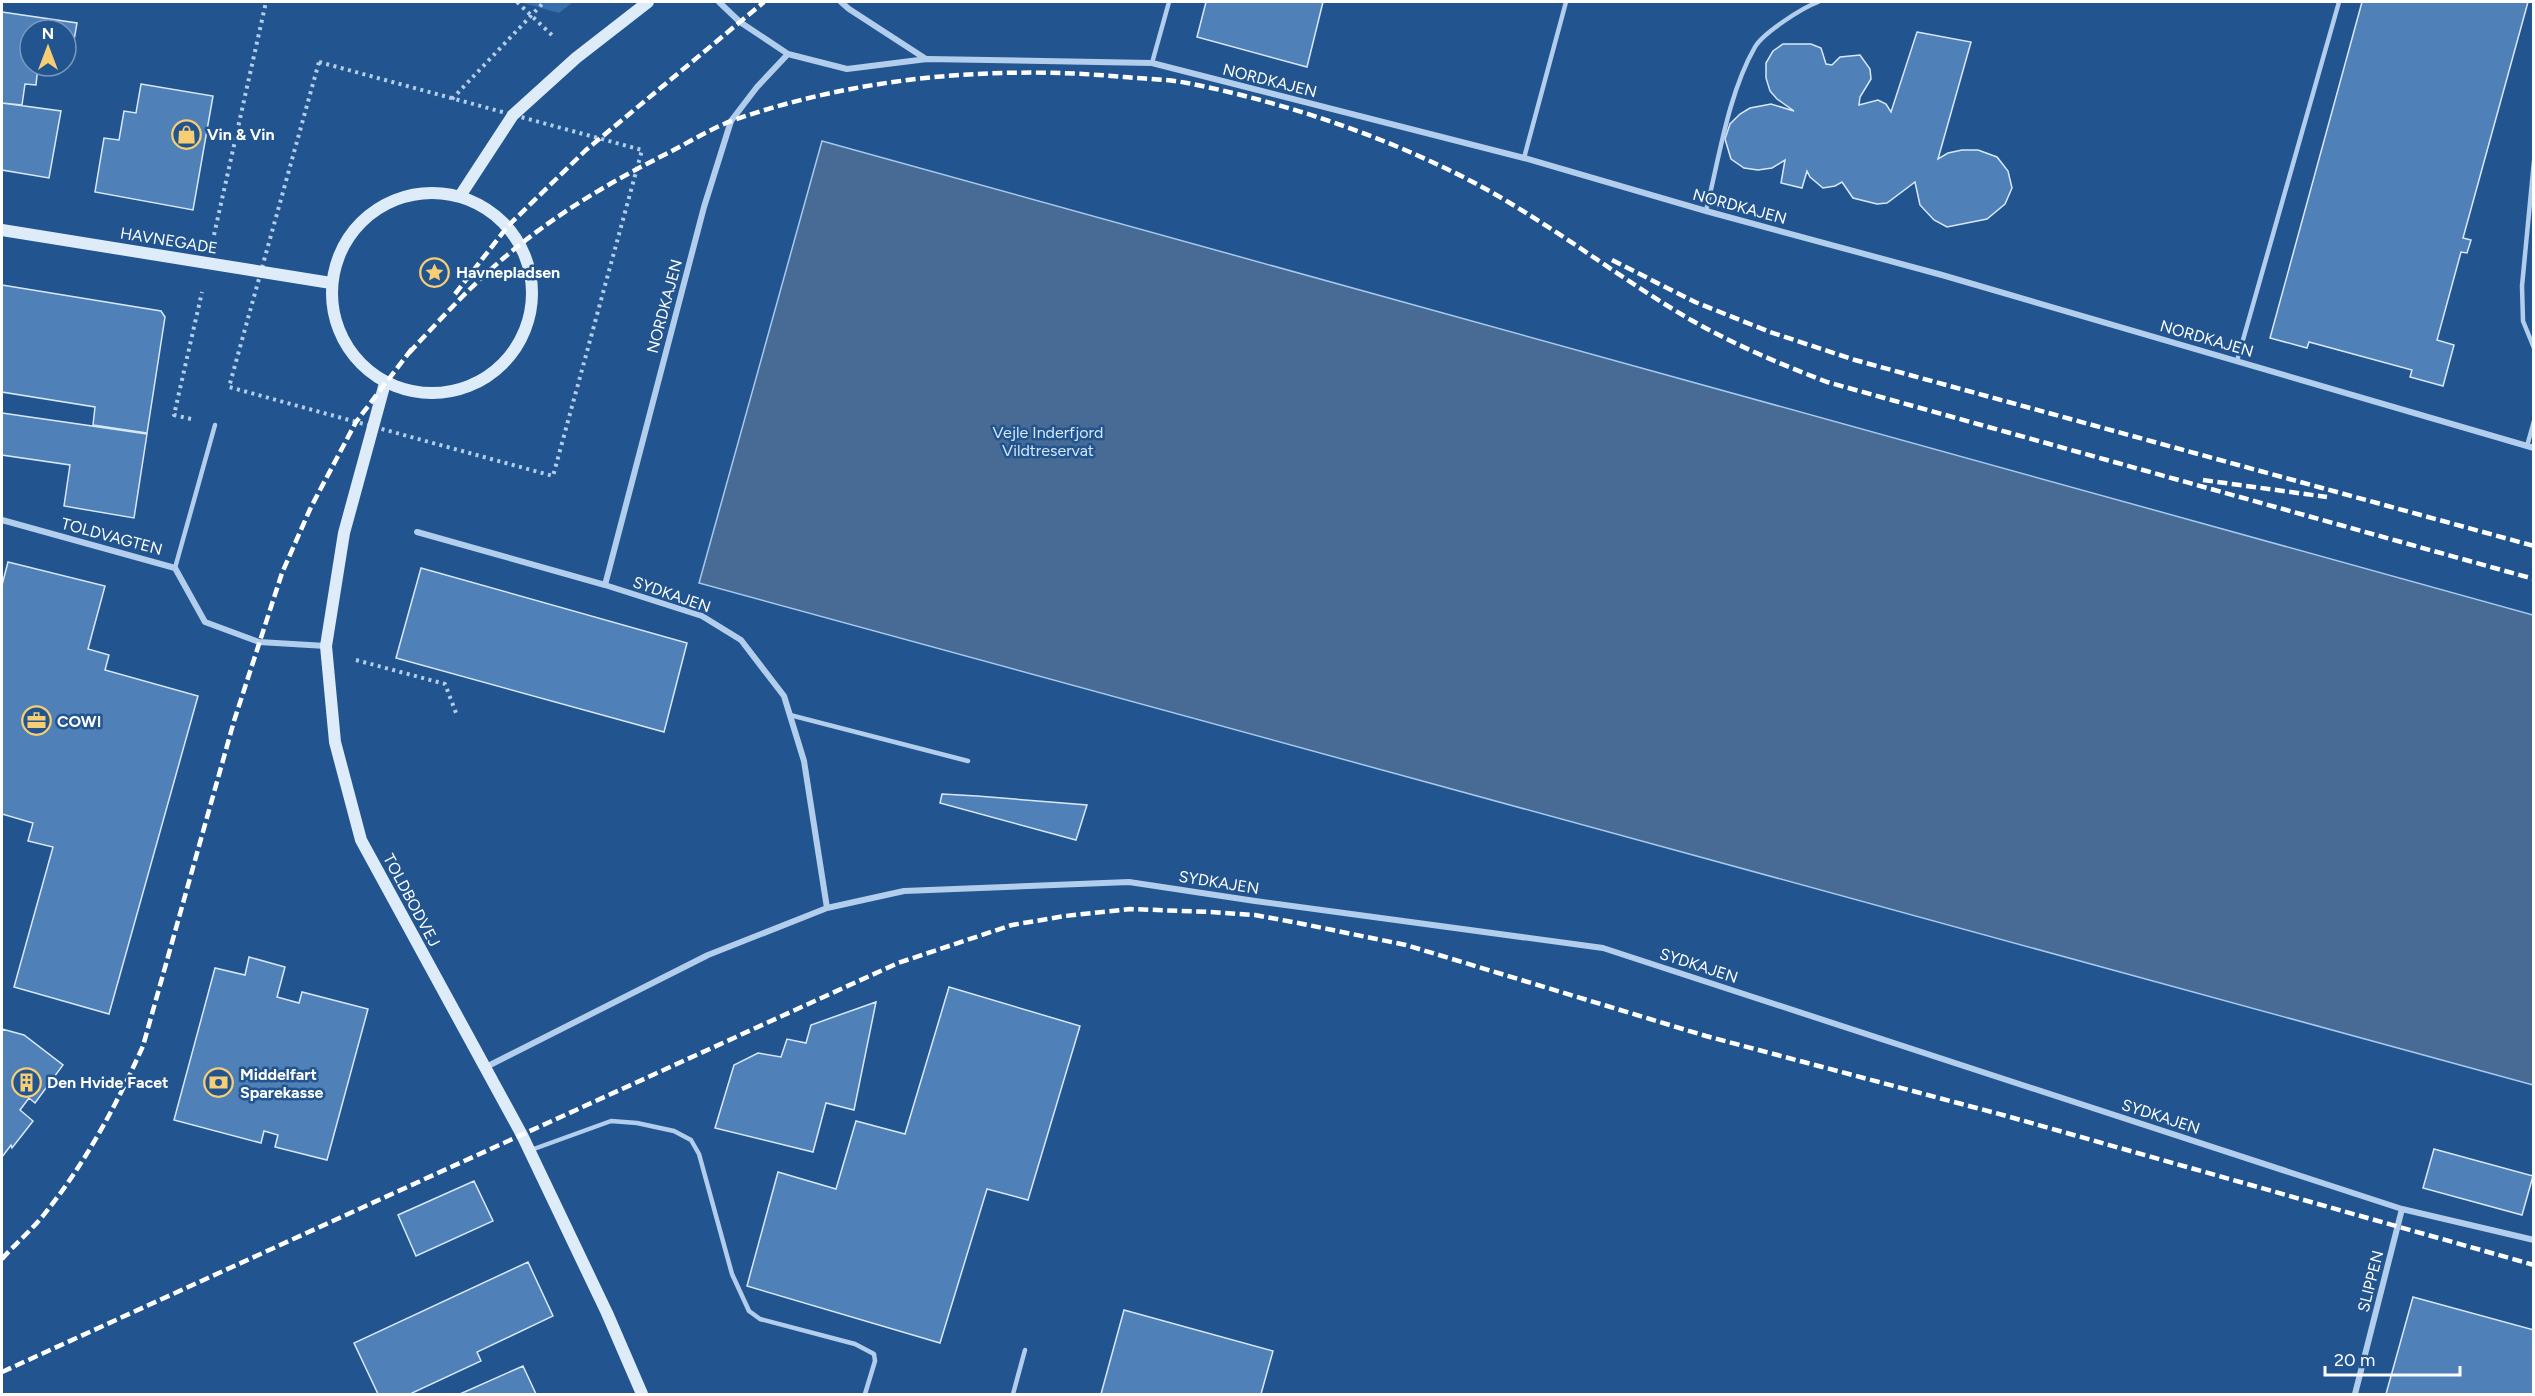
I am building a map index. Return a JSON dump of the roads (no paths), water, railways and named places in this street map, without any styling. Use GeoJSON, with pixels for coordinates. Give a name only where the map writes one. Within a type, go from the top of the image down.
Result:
{"type":"FeatureCollection","features":[{"type":"Feature","properties":{"kind":"main road"},"geometry":{"type":"LineString","coordinates":[[460,196],[513,115],[576,58],[648,2]]}},
{"type":"Feature","properties":{"kind":"main road"},"geometry":{"type":"LineString","coordinates":[[431,192],[460,196],[486,208],[508,226],[520,244],[532,278],[532,310],[522,340],[503,365],[477,383],[447,393],[415,393],[385,383],[360,365],[343,341],[333,313],[331,283],[339,255],[354,229],[375,210],[402,197],[431,192]]}},
{"type":"Feature","properties":{"kind":"main road","name":"HAVNEGADE"},"geometry":{"type":"LineString","coordinates":[[2,230],[331,283]]}},
{"type":"Feature","properties":{"kind":"main road","name":"TOLDBODVEJ"},"geometry":{"type":"LineString","coordinates":[[385,383],[344,533],[326,649],[335,742],[361,840],[529,1151],[607,1312],[642,1395]]}},
{"type":"Feature","properties":{"kind":"street","name":"NORDKAJEN"},"geometry":{"type":"LineString","coordinates":[[719,2],[740,22],[788,54],[847,69],[927,59],[1152,63],[1524,158],[1706,211],[1942,275],[2530,447]]}},
{"type":"Feature","properties":{"kind":"street"},"geometry":{"type":"LineString","coordinates":[[842,2],[849,9],[927,59]]}},
{"type":"Feature","properties":{"kind":"street","name":"NORDKAJEN"},"geometry":{"type":"LineString","coordinates":[[605,585],[704,207],[731,121],[757,87],[788,54]]}},
{"type":"Feature","properties":{"kind":"street","name":"TOLDVAGTEN"},"geometry":{"type":"LineString","coordinates":[[2,520],[175,568],[205,622],[259,642],[326,649]]}},
{"type":"Feature","properties":{"kind":"street","name":"SYDKAJEN"},"geometry":{"type":"LineString","coordinates":[[417,532],[605,585],[702,616],[741,640],[784,696],[804,761],[827,908]]}},
{"type":"Feature","properties":{"kind":"street","name":"SYDKAJEN"},"geometry":{"type":"LineString","coordinates":[[484,1068],[708,955],[827,908],[904,891],[1129,882],[1603,948],[2402,1209],[2534,1240]]}},
{"type":"Feature","properties":{"kind":"street","name":"SLIPPEN"},"geometry":{"type":"LineString","coordinates":[[2355,1395],[2402,1209]]}},
{"type":"Feature","properties":{"kind":"lane"},"geometry":{"type":"LineString","coordinates":[[1152,63],[1169,2]]}},
{"type":"Feature","properties":{"kind":"lane"},"geometry":{"type":"LineString","coordinates":[[1524,158],[1566,2]]}},
{"type":"Feature","properties":{"kind":"lane"},"geometry":{"type":"LineString","coordinates":[[1706,211],[1735,93],[1755,45],[1803,8],[1818,2]]}},
{"type":"Feature","properties":{"kind":"lane"},"geometry":{"type":"LineString","coordinates":[[2237,361],[2338,2]]}},
{"type":"Feature","properties":{"kind":"lane"},"geometry":{"type":"LineString","coordinates":[[2534,161],[2522,286],[2523,321],[2534,348]]}},
{"type":"Feature","properties":{"kind":"lane"},"geometry":{"type":"LineString","coordinates":[[2530,447],[2534,421]]}},
{"type":"Feature","properties":{"kind":"lane"},"geometry":{"type":"LineString","coordinates":[[175,568],[214,425]]}},
{"type":"Feature","properties":{"kind":"lane"},"geometry":{"type":"LineString","coordinates":[[790,715],[969,761]]}},
{"type":"Feature","properties":{"kind":"lane"},"geometry":{"type":"LineString","coordinates":[[529,1151],[611,1122],[637,1123],[674,1131],[691,1140],[699,1154],[732,1274],[749,1311],[760,1318],[855,1344],[874,1354],[875,1360],[865,1395]]}},
{"type":"Feature","properties":{"kind":"lane"},"geometry":{"type":"LineString","coordinates":[[1013,1395],[1025,1350]]}},
{"type":"Feature","properties":{"kind":"railway"},"geometry":{"type":"LineString","coordinates":[[455,294],[508,226],[586,150],[764,2]]}},
{"type":"Feature","properties":{"kind":"railway"},"geometry":{"type":"LineString","coordinates":[[409,353],[478,282],[507,255],[540,230],[613,182],[734,120],[829,93],[927,78],[1026,73],[1172,81],[1254,98],[1321,118],[1387,142],[1449,170],[1512,204],[1691,320],[1758,354],[1827,382],[2534,579]]}},
{"type":"Feature","properties":{"kind":"railway"},"geometry":{"type":"LineString","coordinates":[[1612,260],[1695,302],[1770,332],[1855,360],[2534,546]]}},
{"type":"Feature","properties":{"kind":"railway"},"geometry":{"type":"LineString","coordinates":[[2,1259],[61,1193],[111,1111],[143,1046],[234,721],[282,573],[311,507],[356,422],[414,346]]}},
{"type":"Feature","properties":{"kind":"railway"},"geometry":{"type":"LineString","coordinates":[[2203,480],[2327,497]]}},
{"type":"Feature","properties":{"kind":"railway"},"geometry":{"type":"LineString","coordinates":[[2,1372],[898,963],[1012,925],[1130,909],[1255,915],[1406,945],[1706,1036],[2003,1115],[2534,1265]]}},
{"type":"Feature","properties":{"kind":"place","name":"Vin & Vin"},"geometry":{"type":"Point","coordinates":[186,134]}},
{"type":"Feature","properties":{"kind":"place","name":"Havnepladsen"},"geometry":{"type":"Point","coordinates":[435,272]}},
{"type":"Feature","properties":{"kind":"place","name":"COWI"},"geometry":{"type":"Point","coordinates":[36,721]}},
{"type":"Feature","properties":{"kind":"place","name":"Den Hvide Facet"},"geometry":{"type":"Point","coordinates":[26,1082]}},
{"type":"Feature","properties":{"kind":"place","name":"Middelfart Sparekasse"},"geometry":{"type":"Point","coordinates":[219,1083]}},
{"type":"Feature","properties":{"kind":"park label","name":"Vejle Inderfjord Vildtreservat"},"geometry":{"type":"Point","coordinates":[1048,441]}}]}
